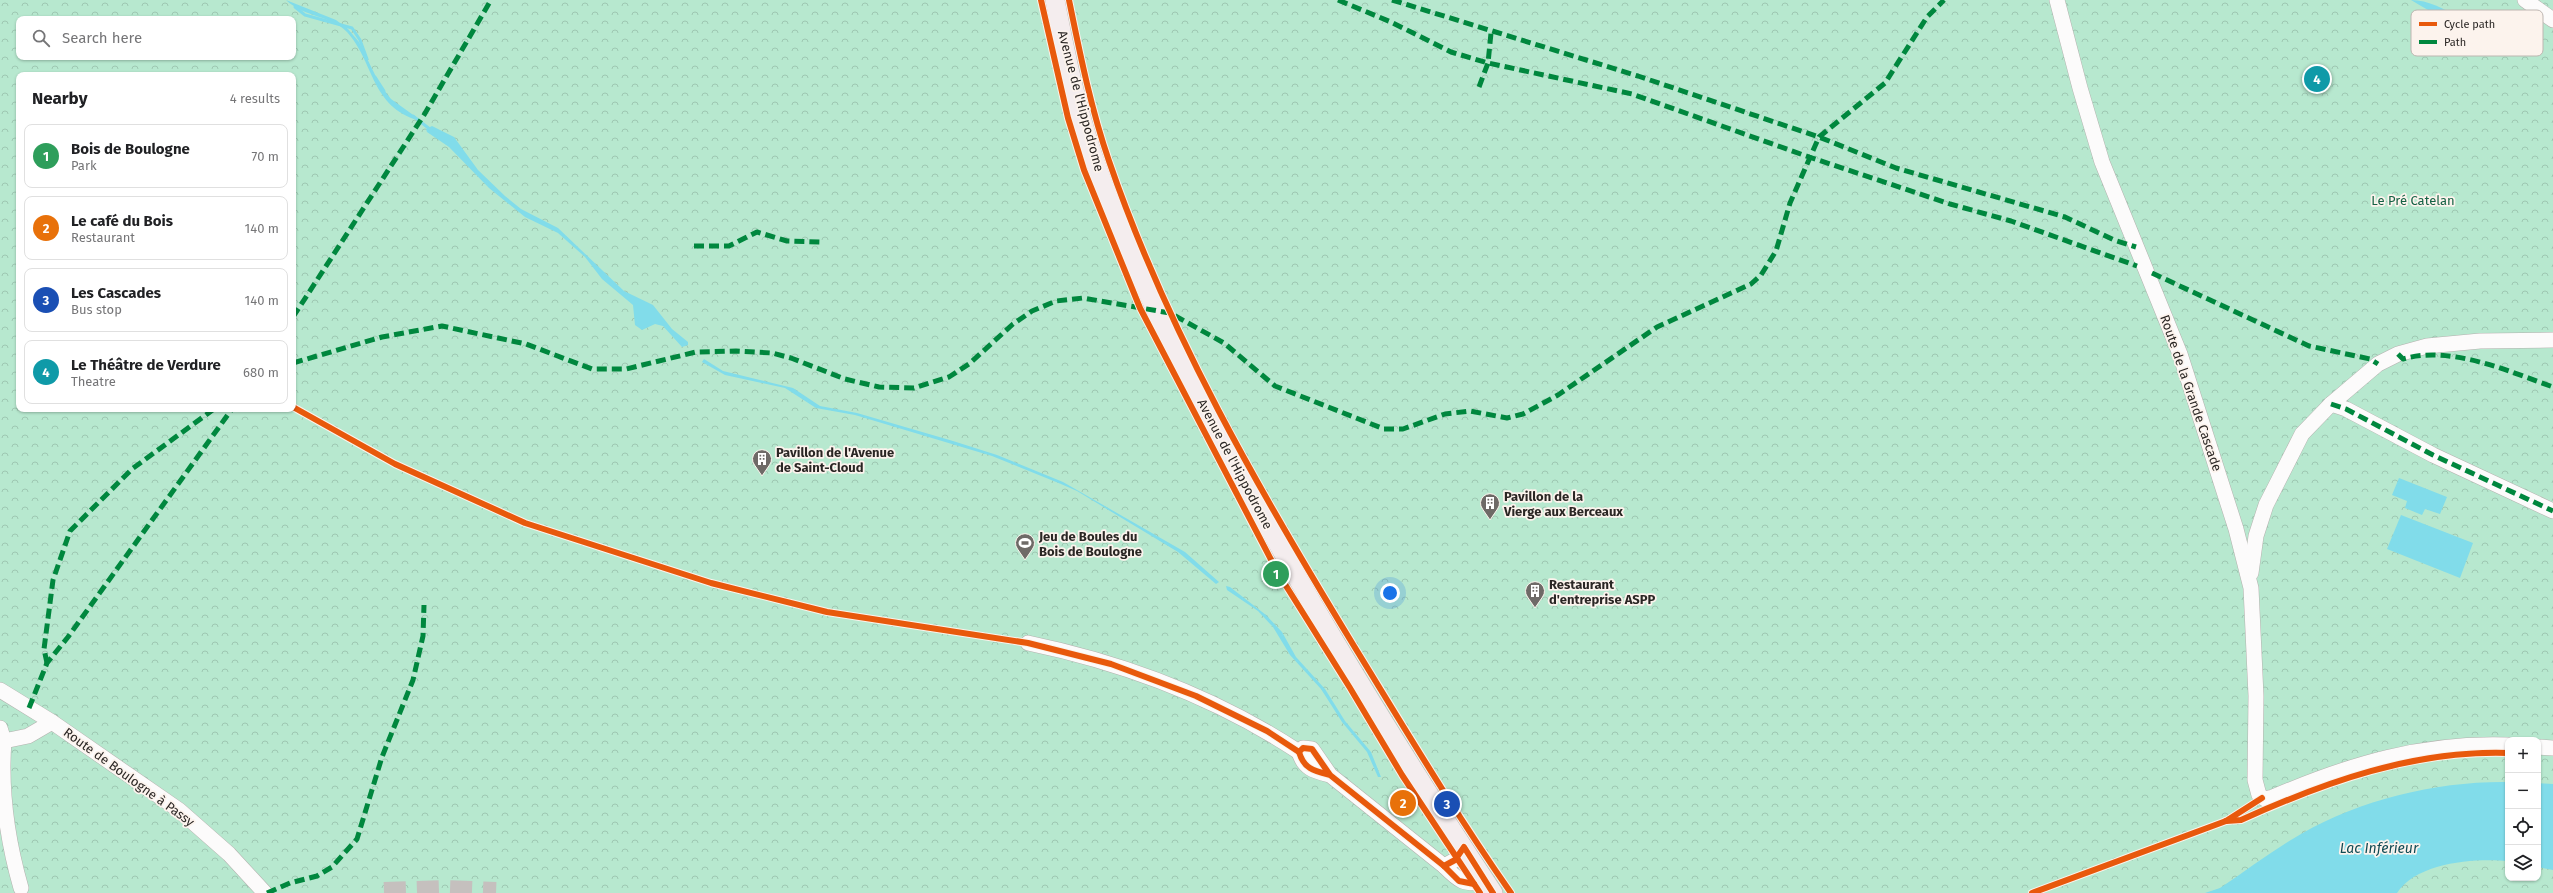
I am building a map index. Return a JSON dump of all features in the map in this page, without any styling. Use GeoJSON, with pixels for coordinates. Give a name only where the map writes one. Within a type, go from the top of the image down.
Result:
{"type":"FeatureCollection","features":[{"type":"Feature","properties":{"kind":"main road","name":"Avenue de l'Hippodrome"},"geometry":{"type":"LineString","coordinates":[[1055,0],[1066,57],[1093,154],[1129,253],[1155,310],[1209,419],[1289,564],[1357,680],[1489,887]]}},
{"type":"Feature","properties":{"kind":"street","name":"Route de la Grande Cascade"},"geometry":{"type":"LineString","coordinates":[[2057,0],[2080,88],[2102,162],[2180,354],[2234,522],[2251,588],[2256,696],[2255,780],[2257,793],[2262,798],[2273,797],[2340,771],[2398,754],[2440,748],[2505,746]]}},
{"type":"Feature","properties":{"kind":"street"},"geometry":{"type":"LineString","coordinates":[[2525,0],[2539,10]]}},
{"type":"Feature","properties":{"kind":"street"},"geometry":{"type":"LineString","coordinates":[[2543,13],[2553,20]]}},
{"type":"Feature","properties":{"kind":"street"},"geometry":{"type":"LineString","coordinates":[[2251,588],[2256,536],[2271,493],[2302,434],[2331,404],[2378,364],[2387,358],[2427,346],[2480,340],[2553,340]]}},
{"type":"Feature","properties":{"kind":"street"},"geometry":{"type":"LineString","coordinates":[[2331,404],[2346,409],[2433,455],[2553,511]]}},
{"type":"Feature","properties":{"kind":"street"},"geometry":{"type":"LineString","coordinates":[[1028,643],[1111,664],[1196,696],[1267,731],[1299,752],[1303,748],[1312,750],[1330,775],[1444,866],[1459,881],[1489,887]]}},
{"type":"Feature","properties":{"kind":"street","name":"Route de Boulogne à Passy"},"geometry":{"type":"LineString","coordinates":[[0,690],[52,722],[179,810],[229,854],[265,893]]}},
{"type":"Feature","properties":{"kind":"street"},"geometry":{"type":"LineString","coordinates":[[20,888],[6,823],[1,775],[2,734],[28,736],[52,722]]}},
{"type":"Feature","properties":{"kind":"street"},"geometry":{"type":"LineString","coordinates":[[2541,747],[2553,748]]}},
{"type":"Feature","properties":{"kind":"street"},"geometry":{"type":"LineString","coordinates":[[1444,866],[1455,860],[1464,847]]}},
{"type":"Feature","properties":{"kind":"green space","name":"Le Pré Catelan"},"geometry":{"type":"Polygon","coordinates":[[[0,0],[2553,0],[2553,893],[0,893],[0,0]]]}},
{"type":"Feature","properties":{"kind":"water"},"geometry":{"type":"Polygon","coordinates":[[[286,0],[336,20],[348,29],[359,42],[380,85],[391,99],[416,117],[414,119],[400,112],[389,103],[374,80],[356,43],[341,26],[301,10],[286,0]]]}},
{"type":"Feature","properties":{"kind":"water"},"geometry":{"type":"Polygon","coordinates":[[[2411,0],[2438,6],[2445,10],[2429,10],[2411,0]]]}},
{"type":"Feature","properties":{"kind":"water"},"geometry":{"type":"Polygon","coordinates":[[[432,126],[454,137],[478,170],[521,209],[558,228],[624,291],[653,305],[672,329],[688,342],[688,345],[682,347],[663,326],[655,324],[642,330],[635,325],[633,305],[602,279],[585,257],[558,233],[525,217],[489,188],[449,147],[427,132],[426,129],[432,126]]]}},
{"type":"Feature","properties":{"kind":"water"},"geometry":{"type":"Polygon","coordinates":[[[704,359],[723,371],[793,388],[820,406],[857,413],[953,441],[997,455],[1063,482],[1185,552],[1219,582],[1216,584],[1178,552],[1077,491],[1061,484],[992,456],[855,415],[816,408],[785,388],[725,375],[702,362],[704,359]]]}},
{"type":"Feature","properties":{"kind":"water"},"geometry":{"type":"Polygon","coordinates":[[[2399,478],[2447,497],[2440,514],[2425,509],[2422,515],[2405,508],[2407,501],[2392,495],[2399,478]]]}},
{"type":"Feature","properties":{"kind":"water"},"geometry":{"type":"Polygon","coordinates":[[[2401,515],[2473,543],[2460,578],[2387,549],[2401,515]]]}},
{"type":"Feature","properties":{"kind":"water"},"geometry":{"type":"Polygon","coordinates":[[[1226,586],[1230,587],[1266,615],[1282,632],[1296,657],[1325,689],[1345,721],[1371,752],[1381,777],[1378,777],[1367,752],[1342,722],[1321,689],[1290,655],[1273,627],[1258,611],[1227,590],[1226,586]]]}},
{"type":"Feature","properties":{"kind":"water","name":"Lac Inférieur"},"geometry":{"type":"Polygon","coordinates":[[[2505,782],[2505,861],[2480,860],[2448,864],[2432,868],[2418,874],[2406,883],[2397,893],[2205,893],[2220,888],[2270,853],[2301,834],[2349,811],[2401,794],[2455,785],[2505,782]]]}},
{"type":"Feature","properties":{"kind":"water"},"geometry":{"type":"Polygon","coordinates":[[[2541,783],[2553,784],[2553,870],[2541,868],[2541,783]]]}},
{"type":"Feature","properties":{"kind":"waterway"},"geometry":{"type":"LineString","coordinates":[[295,7],[305,15],[352,28],[360,40],[367,59]]}},
{"type":"Feature","properties":{"kind":"waterway"},"geometry":{"type":"LineString","coordinates":[[375,77],[384,91]]}},
{"type":"Feature","properties":{"kind":"waterway"},"geometry":{"type":"LineString","coordinates":[[413,116],[431,130]]}},
{"type":"Feature","properties":{"kind":"tunnel"},"geometry":{"type":"LineString","coordinates":[[384,893],[444,891],[496,893]]}},
{"type":"Feature","properties":{"kind":"marked path"},"geometry":{"type":"LineString","coordinates":[[296,312],[424,115],[491,0]]}},
{"type":"Feature","properties":{"kind":"marked path"},"geometry":{"type":"LineString","coordinates":[[1338,0],[1391,22],[1451,52],[1488,63],[1632,94],[1809,157],[1950,204],[2011,221],[2137,266]]}},
{"type":"Feature","properties":{"kind":"marked path"},"geometry":{"type":"LineString","coordinates":[[1392,0],[1638,76],[1819,137],[1896,168],[2065,217],[2114,240],[2136,247]]}},
{"type":"Feature","properties":{"kind":"marked path"},"geometry":{"type":"LineString","coordinates":[[296,362],[382,337],[442,326],[526,344],[592,369],[626,369],[696,352],[736,351],[772,353],[791,358],[845,379],[879,387],[914,388],[949,377],[969,364],[1013,324],[1032,311],[1056,301],[1083,298],[1170,313],[1224,343],[1275,386],[1384,429],[1403,429],[1445,414],[1470,411],[1507,418],[1523,414],[1558,395],[1657,327],[1751,284],[1761,275],[1776,251],[1790,203],[1819,137],[1885,83],[1927,17],[1944,0]]}},
{"type":"Feature","properties":{"kind":"marked path"},"geometry":{"type":"LineString","coordinates":[[1479,87],[1488,63],[1491,33]]}},
{"type":"Feature","properties":{"kind":"marked path"},"geometry":{"type":"LineString","coordinates":[[694,246],[729,246],[757,232],[787,241],[821,242]]}},
{"type":"Feature","properties":{"kind":"marked path"},"geometry":{"type":"LineString","coordinates":[[2152,273],[2309,346],[2370,359],[2378,364]]}},
{"type":"Feature","properties":{"kind":"marked path"},"geometry":{"type":"LineString","coordinates":[[2398,354],[2403,359],[2440,355],[2459,357],[2498,367],[2553,387]]}},
{"type":"Feature","properties":{"kind":"marked path"},"geometry":{"type":"LineString","coordinates":[[2331,404],[2346,409],[2433,455],[2553,511]]}},
{"type":"Feature","properties":{"kind":"marked path"},"geometry":{"type":"LineString","coordinates":[[47,663],[44,649],[53,580],[70,531],[132,469],[210,412]]}},
{"type":"Feature","properties":{"kind":"marked path"},"geometry":{"type":"LineString","coordinates":[[29,708],[47,663],[68,637],[230,412]]}},
{"type":"Feature","properties":{"kind":"marked path"},"geometry":{"type":"LineString","coordinates":[[267,893],[290,883],[317,876],[332,867],[357,839],[382,757],[413,680],[423,636],[424,605]]}},
{"type":"Feature","properties":{"kind":"cycle path"},"geometry":{"type":"LineString","coordinates":[[1041,0],[1068,118],[1084,170],[1140,308],[1278,573],[1402,775],[1480,893]]}},
{"type":"Feature","properties":{"kind":"cycle path"},"geometry":{"type":"LineString","coordinates":[[1069,0],[1091,101],[1109,161],[1159,288],[1218,410],[1284,529],[1354,646],[1431,771],[1511,893]]}},
{"type":"Feature","properties":{"kind":"cycle path"},"geometry":{"type":"LineString","coordinates":[[296,409],[395,464],[525,523],[711,583],[827,612],[1028,643],[1111,664],[1196,696],[1267,731],[1299,752]]}},
{"type":"Feature","properties":{"kind":"cycle path"},"geometry":{"type":"LineString","coordinates":[[1330,775],[1319,772],[1307,766],[1301,758],[1299,752],[1303,748],[1312,749],[1330,775],[1444,866],[1459,881],[1474,884]]}},
{"type":"Feature","properties":{"kind":"cycle path"},"geometry":{"type":"LineString","coordinates":[[2226,821],[2241,820],[2305,793],[2371,771],[2438,757],[2473,753],[2505,753]]}},
{"type":"Feature","properties":{"kind":"cycle path"},"geometry":{"type":"LineString","coordinates":[[2032,893],[2226,821],[2262,798]]}},
{"type":"Feature","properties":{"kind":"cycle path"},"geometry":{"type":"LineString","coordinates":[[1444,866],[1455,860],[1464,847],[1493,893]]}},
{"type":"Feature","properties":{"kind":"place","name":"Le Théâtre de Verdure"},"geometry":{"type":"Point","coordinates":[2317,79]}},
{"type":"Feature","properties":{"kind":"place","name":"Pavillon de l'Avenue de Saint-Cloud"},"geometry":{"type":"Point","coordinates":[762,476]}},
{"type":"Feature","properties":{"kind":"place","name":"Pavillon de la Vierge aux Berceaux"},"geometry":{"type":"Point","coordinates":[1490,520]}},
{"type":"Feature","properties":{"kind":"place","name":"Jeu de Boules du Bois de Boulogne"},"geometry":{"type":"Point","coordinates":[1025,560]}},
{"type":"Feature","properties":{"kind":"place","name":"Bois de Boulogne"},"geometry":{"type":"Point","coordinates":[1276,574]}},
{"type":"Feature","properties":{"kind":"place","name":"Restaurant d'entreprise ASPP"},"geometry":{"type":"Point","coordinates":[1535,608]}},
{"type":"Feature","properties":{"kind":"place","name":"Le café du Bois"},"geometry":{"type":"Point","coordinates":[1403,803]}},
{"type":"Feature","properties":{"kind":"place","name":"Les Cascades"},"geometry":{"type":"Point","coordinates":[1447,804]}}]}
